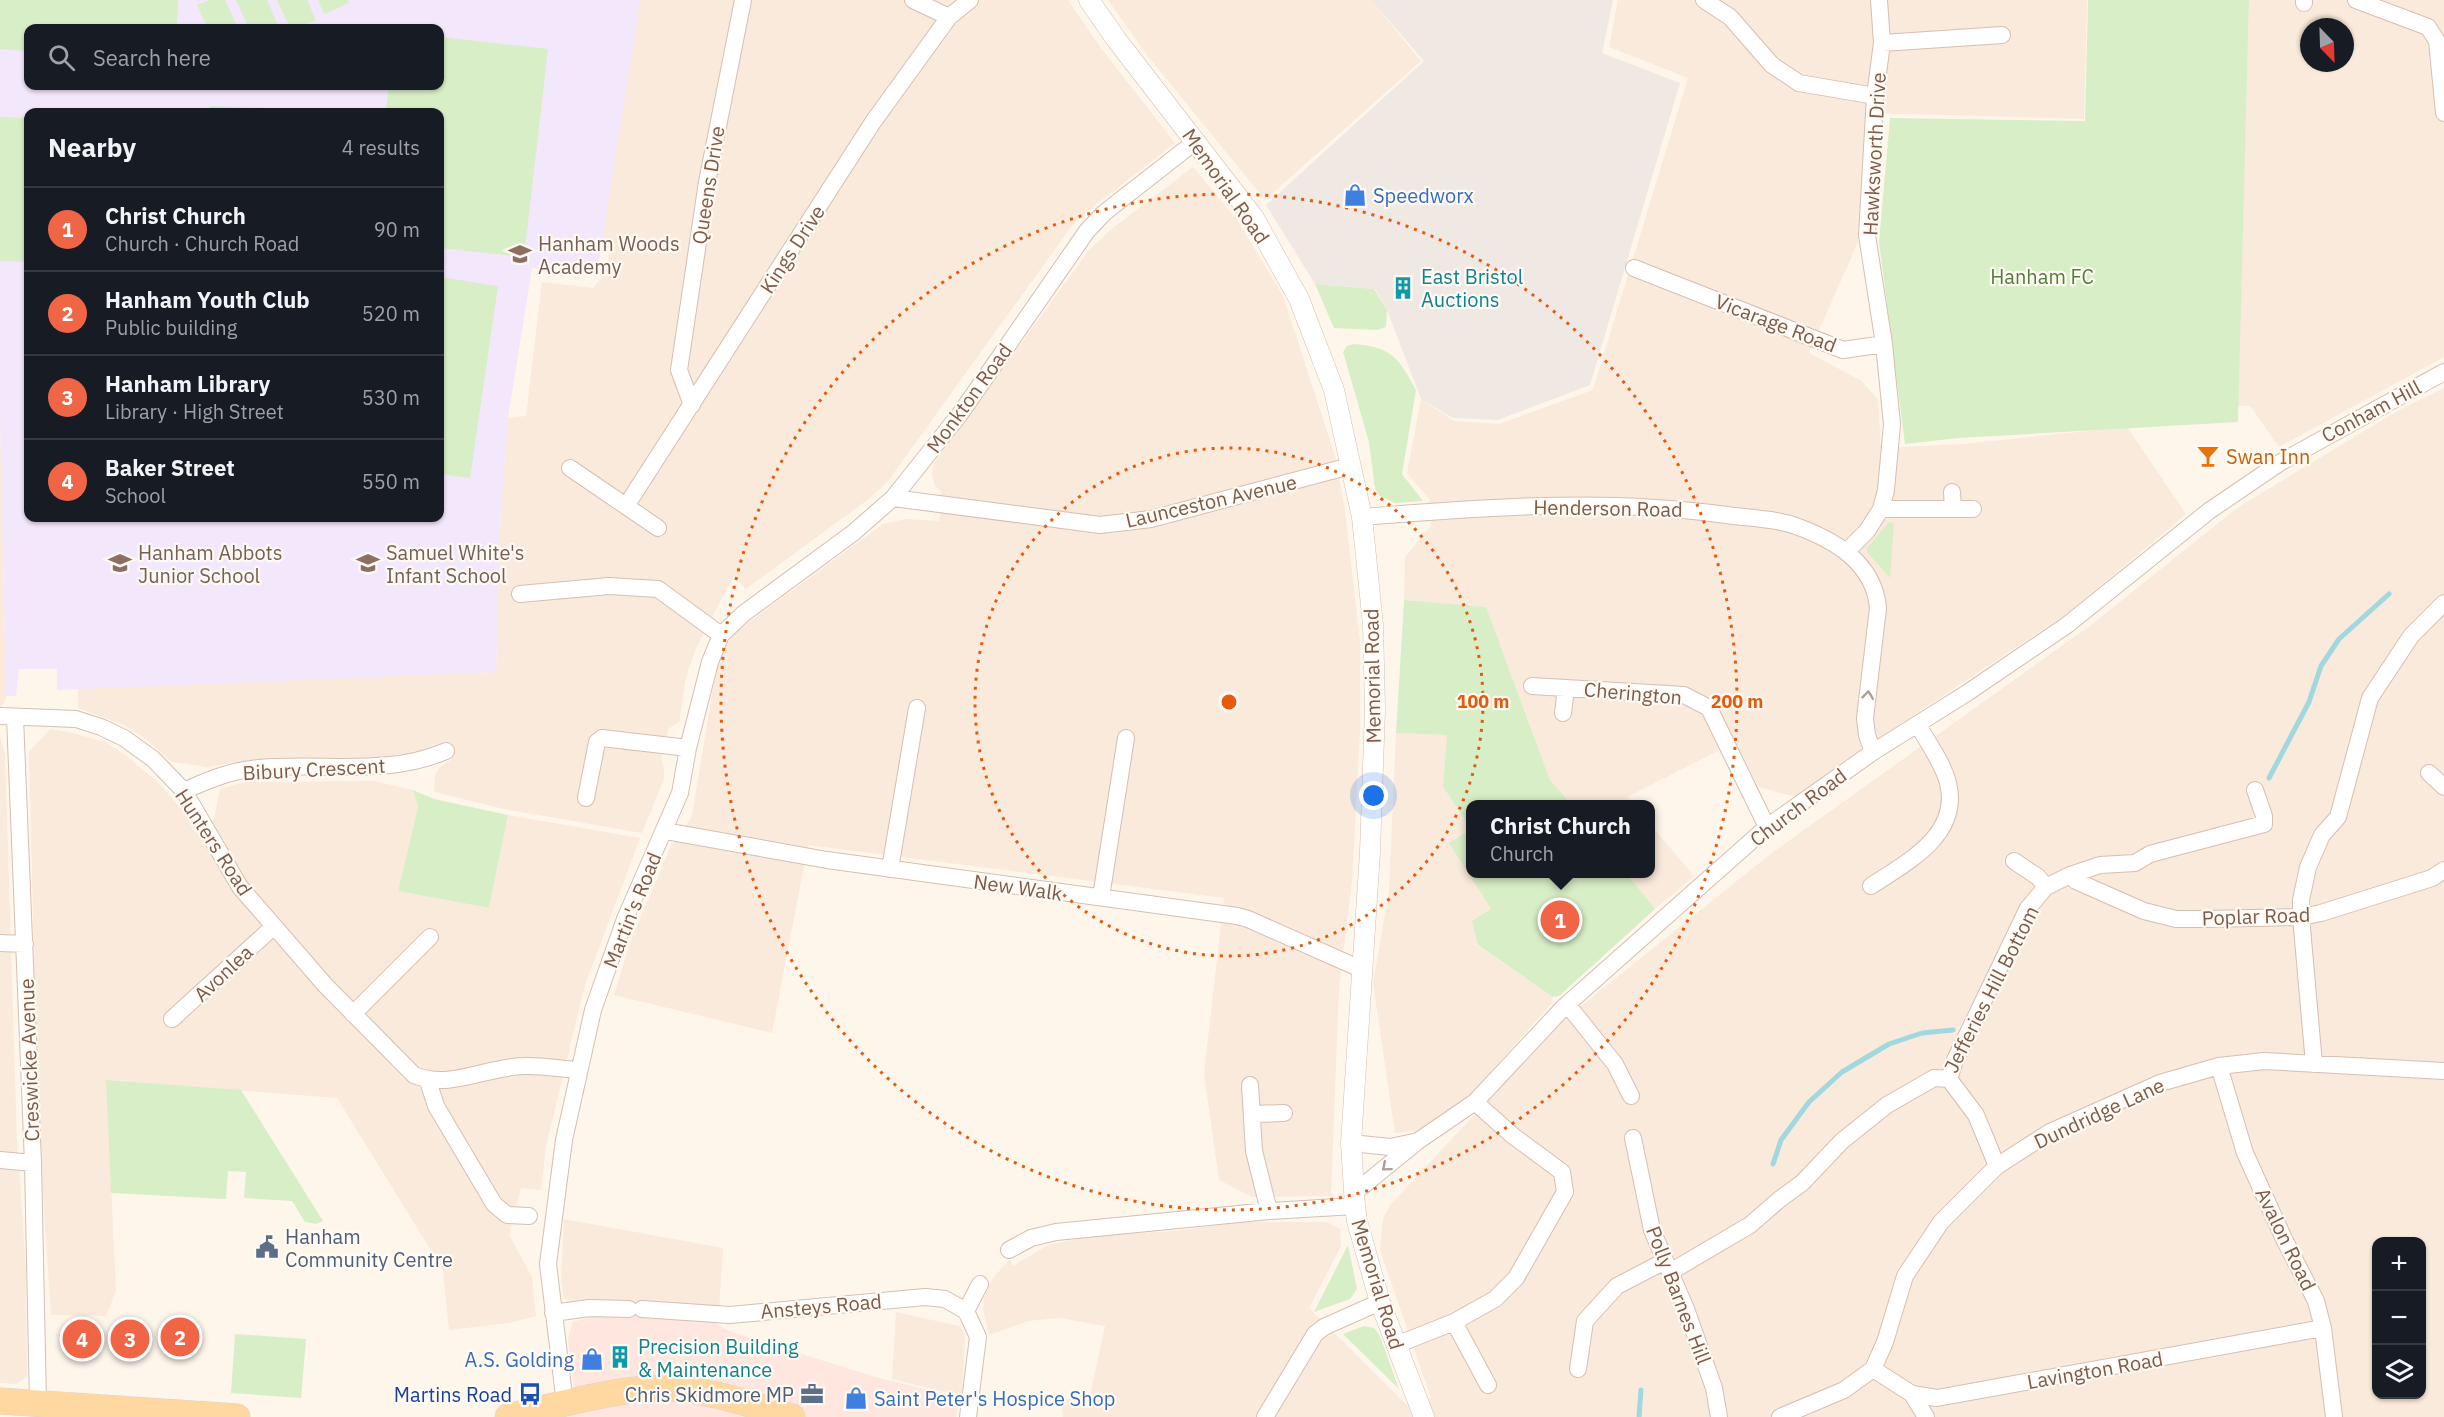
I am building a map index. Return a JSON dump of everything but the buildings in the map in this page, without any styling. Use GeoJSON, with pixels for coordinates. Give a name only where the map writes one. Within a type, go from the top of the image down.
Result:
{"type":"FeatureCollection","features":[{"type":"Feature","properties":{"kind":"main road"},"geometry":{"type":"LineString","coordinates":[[508,1417],[638,1390],[678,1389],[718,1395],[792,1417]]}},
{"type":"Feature","properties":{"kind":"main road"},"geometry":{"type":"LineString","coordinates":[[0,1401],[32,1408],[237,1417]]}},
{"type":"Feature","properties":{"kind":"street","name":"Queens Drive"},"geometry":{"type":"LineString","coordinates":[[692,405],[679,370],[707,182],[743,0]]}},
{"type":"Feature","properties":{"kind":"street"},"geometry":{"type":"LineString","coordinates":[[913,0],[949,17]]}},
{"type":"Feature","properties":{"kind":"street","name":"Kings Drive"},"geometry":{"type":"LineString","coordinates":[[626,506],[873,122],[949,17],[970,0]]}},
{"type":"Feature","properties":{"kind":"street","name":"Memorial Road"},"geometry":{"type":"LineString","coordinates":[[1089,0],[1116,39],[1254,218],[1299,299],[1334,390],[1362,517],[1373,626],[1375,710],[1363,970],[1352,1143],[1355,1199],[1357,1221],[1380,1302],[1424,1417]]}},
{"type":"Feature","properties":{"kind":"street"},"geometry":{"type":"LineString","coordinates":[[1704,0],[1730,17],[1772,65],[1799,83],[1875,96]]}},
{"type":"Feature","properties":{"kind":"street","name":"Hawksworth Drive"},"geometry":{"type":"LineString","coordinates":[[1879,0],[1882,43],[1875,96],[1867,235],[1884,344]]}},
{"type":"Feature","properties":{"kind":"street"},"geometry":{"type":"LineString","coordinates":[[2356,0],[2428,27],[2433,32],[2437,41],[2444,113]]}},
{"type":"Feature","properties":{"kind":"street"},"geometry":{"type":"LineString","coordinates":[[1882,43],[2002,35]]}},
{"type":"Feature","properties":{"kind":"street","name":"Monkton Road"},"geometry":{"type":"LineString","coordinates":[[721,635],[743,614],[853,533],[893,498],[960,414],[1086,231],[1104,213],[1196,141]]}},
{"type":"Feature","properties":{"kind":"street","name":"Vicarage Road"},"geometry":{"type":"LineString","coordinates":[[1634,268],[1843,350],[1884,344]]}},
{"type":"Feature","properties":{"kind":"street"},"geometry":{"type":"LineString","coordinates":[[1873,752],[1867,735],[1865,718],[1878,608],[1877,597],[1874,586],[1862,565],[1846,551],[1866,531],[1881,509],[1886,490],[1892,424],[1884,344]]}},
{"type":"Feature","properties":{"kind":"street","name":"Conham Hill"},"geometry":{"type":"LineString","coordinates":[[2209,511],[2304,447],[2444,372]]}},
{"type":"Feature","properties":{"kind":"street","name":"Launceston Avenue"},"geometry":{"type":"LineString","coordinates":[[893,498],[1100,525],[1151,519],[1350,466]]}},
{"type":"Feature","properties":{"kind":"street"},"geometry":{"type":"LineString","coordinates":[[570,468],[658,528]]}},
{"type":"Feature","properties":{"kind":"street"},"geometry":{"type":"LineString","coordinates":[[1952,492],[1953,509]]}},
{"type":"Feature","properties":{"kind":"street","name":"Henderson Road"},"geometry":{"type":"LineString","coordinates":[[1362,517],[1568,505],[1683,509],[1791,524],[1828,539],[1846,551]]}},
{"type":"Feature","properties":{"kind":"street"},"geometry":{"type":"LineString","coordinates":[[1881,509],[1973,509]]}},
{"type":"Feature","properties":{"kind":"street","name":"Church Road"},"geometry":{"type":"LineString","coordinates":[[1355,1199],[1418,1141],[1475,1102],[1567,1004],[1767,827],[1873,752],[1918,725],[2067,625],[2209,511]]}},
{"type":"Feature","properties":{"kind":"street"},"geometry":{"type":"LineString","coordinates":[[520,594],[609,586],[658,589],[721,635]]}},
{"type":"Feature","properties":{"kind":"street"},"geometry":{"type":"LineString","coordinates":[[2314,1064],[2301,917],[2301,900],[2308,867],[2322,835],[2338,817],[2370,698],[2411,636],[2444,603]]}},
{"type":"Feature","properties":{"kind":"street","name":"Martin's Road"},"geometry":{"type":"LineString","coordinates":[[565,1404],[548,1264],[564,1140],[593,1010],[625,919],[680,793],[688,748],[710,662],[721,635]]}},
{"type":"Feature","properties":{"kind":"street","name":"Cherington"},"geometry":{"type":"LineString","coordinates":[[1532,686],[1683,695],[1699,701],[1709,708],[1767,827]]}},
{"type":"Feature","properties":{"kind":"street","name":"Cherington"},"geometry":{"type":"LineString","coordinates":[[1563,713],[1566,688]]}},
{"type":"Feature","properties":{"kind":"street"},"geometry":{"type":"LineString","coordinates":[[890,869],[917,708]]}},
{"type":"Feature","properties":{"kind":"street","name":"Hunters Road"},"geometry":{"type":"LineString","coordinates":[[7,716],[76,719],[124,738],[153,759],[184,791],[240,887],[273,927],[353,1014],[414,1075],[428,1081]]}},
{"type":"Feature","properties":{"kind":"street","name":"Creswicke Avenue"},"geometry":{"type":"LineString","coordinates":[[7,716],[25,944],[33,1163],[32,1408]]}},
{"type":"Feature","properties":{"kind":"street"},"geometry":{"type":"LineString","coordinates":[[1871,886],[1928,847],[1944,825],[1948,814],[1948,783],[1918,725]]}},
{"type":"Feature","properties":{"kind":"street"},"geometry":{"type":"LineString","coordinates":[[586,798],[597,742],[602,738],[688,748]]}},
{"type":"Feature","properties":{"kind":"street"},"geometry":{"type":"LineString","coordinates":[[1101,897],[1126,738]]}},
{"type":"Feature","properties":{"kind":"street","name":"Bibury Crescent"},"geometry":{"type":"LineString","coordinates":[[184,791],[212,778],[258,768],[379,768],[411,764],[446,752]]}},
{"type":"Feature","properties":{"kind":"street"},"geometry":{"type":"LineString","coordinates":[[2429,773],[2444,787]]}},
{"type":"Feature","properties":{"kind":"street","name":"Jefferies Hill Bottom"},"geometry":{"type":"LineString","coordinates":[[1578,1369],[1585,1321],[1617,1286],[1668,1266],[1750,1225],[1802,1183],[1842,1141],[1887,1105],[1935,1078],[1948,1079],[2028,908],[2046,887],[2070,875],[2100,865],[2135,863],[2150,854],[2264,824],[2264,816],[2255,790]]}},
{"type":"Feature","properties":{"kind":"street","name":"New Walk"},"geometry":{"type":"LineString","coordinates":[[665,831],[890,869],[1181,907],[1248,919],[1363,970]]}},
{"type":"Feature","properties":{"kind":"street","name":"Jefferies Hill Bottom"},"geometry":{"type":"LineString","coordinates":[[2014,861],[2038,877],[2046,887]]}},
{"type":"Feature","properties":{"kind":"street","name":"Poplar Road"},"geometry":{"type":"LineString","coordinates":[[2070,875],[2076,881],[2144,911],[2176,919],[2301,917],[2321,913],[2432,878],[2444,870]]}},
{"type":"Feature","properties":{"kind":"street","name":"Avonlea"},"geometry":{"type":"LineString","coordinates":[[172,1018],[273,927]]}},
{"type":"Feature","properties":{"kind":"street"},"geometry":{"type":"LineString","coordinates":[[353,1014],[430,937]]}},
{"type":"Feature","properties":{"kind":"street"},"geometry":{"type":"LineString","coordinates":[[0,943],[25,944]]}},
{"type":"Feature","properties":{"kind":"street"},"geometry":{"type":"LineString","coordinates":[[1567,1004],[1615,1064],[1631,1096]]}},
{"type":"Feature","properties":{"kind":"street","name":"Dundridge Lane"},"geometry":{"type":"LineString","coordinates":[[1873,1369],[1885,1342],[1905,1276],[1941,1222],[1997,1166],[2050,1132],[2160,1083],[2219,1066],[2264,1061],[2444,1071]]}},
{"type":"Feature","properties":{"kind":"street"},"geometry":{"type":"LineString","coordinates":[[529,1216],[507,1215],[494,1204],[436,1106],[428,1081],[456,1079],[523,1065],[579,1071]]}},
{"type":"Feature","properties":{"kind":"street","name":"Avalon Road"},"geometry":{"type":"LineString","coordinates":[[2219,1066],[2245,1153],[2284,1239],[2316,1301],[2323,1328],[2334,1417]]}},
{"type":"Feature","properties":{"kind":"street"},"geometry":{"type":"LineString","coordinates":[[1948,1079],[1977,1115],[1997,1166]]}},
{"type":"Feature","properties":{"kind":"street"},"geometry":{"type":"LineString","coordinates":[[1250,1085],[1254,1151],[1269,1211]]}},
{"type":"Feature","properties":{"kind":"street"},"geometry":{"type":"LineString","coordinates":[[1396,1345],[1454,1322],[1495,1299],[1516,1278],[1565,1192],[1562,1172],[1512,1135],[1475,1102]]}},
{"type":"Feature","properties":{"kind":"street"},"geometry":{"type":"LineString","coordinates":[[1252,1114],[1284,1113]]}},
{"type":"Feature","properties":{"kind":"street","name":"Polly Barnes Hill"},"geometry":{"type":"LineString","coordinates":[[1633,1138],[1652,1230],[1668,1266],[1714,1389],[1719,1417]]}},
{"type":"Feature","properties":{"kind":"street","name":"Church Road"},"geometry":{"type":"LineString","coordinates":[[1352,1143],[1390,1147],[1418,1141]]}},
{"type":"Feature","properties":{"kind":"street"},"geometry":{"type":"LineString","coordinates":[[0,1160],[33,1163]]}},
{"type":"Feature","properties":{"kind":"street"},"geometry":{"type":"LineString","coordinates":[[1008,1251],[1031,1238],[1050,1233],[1269,1211],[1355,1199]]}},
{"type":"Feature","properties":{"kind":"street"},"geometry":{"type":"LineString","coordinates":[[968,1417],[978,1337],[966,1311],[980,1284]]}},
{"type":"Feature","properties":{"kind":"street","name":"Ansteys Road"},"geometry":{"type":"LineString","coordinates":[[553,1313],[590,1308],[730,1315],[925,1297],[945,1299],[966,1311]]}},
{"type":"Feature","properties":{"kind":"street"},"geometry":{"type":"LineString","coordinates":[[1265,1417],[1315,1334],[1324,1327],[1380,1302]]}},
{"type":"Feature","properties":{"kind":"street"},"geometry":{"type":"LineString","coordinates":[[1454,1322],[1488,1385]]}},
{"type":"Feature","properties":{"kind":"street","name":"Lavington Road"},"geometry":{"type":"LineString","coordinates":[[1873,1369],[1912,1394],[1937,1398],[2323,1328]]}},
{"type":"Feature","properties":{"kind":"street"},"geometry":{"type":"LineString","coordinates":[[1780,1417],[1844,1390],[1873,1369]]}},
{"type":"Feature","properties":{"kind":"street"},"geometry":{"type":"LineString","coordinates":[[1912,1394],[1926,1417]]}},
{"type":"Feature","properties":{"kind":"shaded area"},"geometry":{"type":"Polygon","coordinates":[[[0,0],[640,0],[598,268],[532,268],[508,418],[501,505],[496,672],[57,690],[57,669],[19,669],[16,696],[6,696],[0,413],[0,0]]]}},
{"type":"Feature","properties":{"kind":"shaded area"},"geometry":{"type":"Polygon","coordinates":[[[640,0],[1068,0],[1100,47],[1175,143],[1089,210],[1071,227],[888,481],[870,498],[746,589],[734,576],[696,648],[686,677],[679,722],[668,729],[661,760],[664,779],[642,833],[504,809],[434,792],[435,774],[440,767],[452,759],[446,741],[421,750],[380,758],[257,759],[208,767],[172,762],[146,739],[126,726],[78,708],[78,689],[496,672],[501,505],[508,418],[526,416],[542,282],[593,288],[607,272],[610,241],[602,239],[640,0]]]}},
{"type":"Feature","properties":{"kind":"shaded area"},"geometry":{"type":"Polygon","coordinates":[[[1108,0],[1371,0],[1421,61],[1265,200],[1147,55],[1108,0]]]}},
{"type":"Feature","properties":{"kind":"shaded area"},"geometry":{"type":"Polygon","coordinates":[[[1371,0],[1613,0],[1602,53],[1680,83],[1590,385],[1498,420],[1453,418],[1421,399],[1387,310],[1375,289],[1315,284],[1266,205],[1424,61],[1371,0]]]}},
{"type":"Feature","properties":{"kind":"shaded area"},"geometry":{"type":"Polygon","coordinates":[[[1618,0],[2087,0],[2084,119],[1868,113],[1858,242],[1809,353],[1860,380],[1878,399],[1881,448],[1963,444],[2127,427],[2186,514],[2069,612],[1840,764],[1796,797],[1758,787],[1736,742],[1627,797],[1630,800],[1568,800],[1550,780],[1486,607],[1404,600],[1405,557],[1431,526],[1429,499],[1407,473],[1421,399],[1454,421],[1499,424],[1593,390],[1688,78],[1609,47],[1618,0]]]}},
{"type":"Feature","properties":{"kind":"shaded area"},"geometry":{"type":"Polygon","coordinates":[[[2249,0],[2444,0],[2444,357],[2279,447],[2250,406],[2238,406],[2249,0]]]}},
{"type":"Feature","properties":{"kind":"shaded area"},"geometry":{"type":"Polygon","coordinates":[[[1193,167],[1238,221],[1283,296],[1336,459],[1345,511],[1360,641],[1360,731],[1352,881],[1339,987],[1331,1196],[1252,1197],[1219,1180],[1204,1074],[1224,898],[808,845],[772,1033],[614,995],[630,943],[670,848],[692,816],[716,669],[729,641],[737,631],[883,524],[906,519],[939,521],[941,491],[935,486],[932,475],[933,464],[1090,249],[1113,228],[1193,167]]]}},
{"type":"Feature","properties":{"kind":"shaded area"},"geometry":{"type":"Polygon","coordinates":[[[2444,388],[2444,1417],[1063,1417],[1061,1398],[1089,1400],[1105,1326],[1059,1318],[1028,1321],[989,1335],[983,1310],[984,1298],[993,1278],[1010,1259],[1013,1266],[1048,1245],[1091,1236],[1175,1231],[1239,1222],[1326,1222],[1340,1229],[1341,1246],[1309,1308],[1408,1406],[1431,1398],[1380,1250],[1383,1218],[1392,1203],[1561,1022],[1773,852],[2091,625],[2237,508],[2399,410],[2444,388]]]}},
{"type":"Feature","properties":{"kind":"shaded area"},"geometry":{"type":"Polygon","coordinates":[[[0,413],[6,696],[5,702],[0,707],[0,413]]]}},
{"type":"Feature","properties":{"kind":"shaded area"},"geometry":{"type":"Polygon","coordinates":[[[50,729],[105,742],[124,754],[160,784],[183,811],[194,830],[214,819],[220,789],[245,782],[374,781],[413,790],[418,807],[398,891],[489,908],[508,815],[640,838],[585,985],[546,1146],[541,1190],[521,1188],[509,1235],[532,1277],[536,1316],[509,1323],[449,1330],[443,1270],[337,1098],[106,1080],[116,1291],[106,1316],[51,1315],[38,1123],[29,752],[50,729]]]}},
{"type":"Feature","properties":{"kind":"shaded area"},"geometry":{"type":"Polygon","coordinates":[[[1396,733],[1447,735],[1443,787],[1466,821],[1466,833],[1450,843],[1466,869],[1466,878],[1472,878],[1491,909],[1477,945],[1553,997],[1552,1003],[1470,1096],[1421,1130],[1395,1133],[1373,983],[1389,891],[1396,733]]]}},
{"type":"Feature","properties":{"kind":"shaded area"},"geometry":{"type":"Polygon","coordinates":[[[0,736],[5,754],[17,1140],[26,1268],[27,1376],[17,1384],[0,1383],[0,736]]]}},
{"type":"Feature","properties":{"kind":"shaded area"},"geometry":{"type":"Polygon","coordinates":[[[1655,830],[1694,876],[1655,909],[1630,878],[1655,878],[1655,830]]]}},
{"type":"Feature","properties":{"kind":"shaded area"},"geometry":{"type":"Polygon","coordinates":[[[564,1219],[723,1248],[719,1311],[591,1305],[564,1299],[561,1278],[564,1219]]]}},
{"type":"Feature","properties":{"kind":"shaded area"},"geometry":{"type":"Polygon","coordinates":[[[896,1312],[959,1326],[963,1330],[965,1336],[962,1394],[892,1379],[896,1312]]]}},
{"type":"Feature","properties":{"kind":"shaded area"},"geometry":{"type":"Polygon","coordinates":[[[613,1313],[710,1320],[729,1331],[875,1377],[958,1397],[956,1417],[567,1417],[577,1414],[568,1338],[573,1322],[613,1313]]]}},
{"type":"Feature","properties":{"kind":"green space"},"geometry":{"type":"Polygon","coordinates":[[[0,0],[178,0],[177,24],[24,24],[24,51],[0,49],[0,0]]]}},
{"type":"Feature","properties":{"kind":"green space"},"geometry":{"type":"Polygon","coordinates":[[[209,0],[225,0],[236,24],[206,24],[197,5],[209,0]]]}},
{"type":"Feature","properties":{"kind":"green space"},"geometry":{"type":"Polygon","coordinates":[[[236,0],[267,0],[277,24],[247,24],[236,0]]]}},
{"type":"Feature","properties":{"kind":"green space"},"geometry":{"type":"Polygon","coordinates":[[[277,0],[307,0],[316,20],[306,24],[288,24],[277,0]]]}},
{"type":"Feature","properties":{"kind":"green space"},"geometry":{"type":"Polygon","coordinates":[[[318,0],[348,0],[349,3],[324,14],[318,0]]]}},
{"type":"Feature","properties":{"kind":"green space","name":"Hanham FC"},"geometry":{"type":"Polygon","coordinates":[[[2088,0],[2249,0],[2238,422],[1958,438],[1905,444],[1879,242],[1890,118],[2085,121],[2088,0]]]}},
{"type":"Feature","properties":{"kind":"green space"},"geometry":{"type":"Polygon","coordinates":[[[444,37],[548,49],[524,257],[444,248],[444,108],[386,108],[389,90],[444,90],[444,37]]]}},
{"type":"Feature","properties":{"kind":"green space"},"geometry":{"type":"Polygon","coordinates":[[[210,106],[257,108],[210,108],[210,106]]]}},
{"type":"Feature","properties":{"kind":"green space"},"geometry":{"type":"Polygon","coordinates":[[[0,117],[24,118],[24,262],[0,261],[0,117]]]}},
{"type":"Feature","properties":{"kind":"green space"},"geometry":{"type":"Polygon","coordinates":[[[444,278],[498,286],[470,478],[444,475],[444,278]]]}},
{"type":"Feature","properties":{"kind":"green space"},"geometry":{"type":"Polygon","coordinates":[[[1315,284],[1374,289],[1387,310],[1386,327],[1377,330],[1334,328],[1315,284]]]}},
{"type":"Feature","properties":{"kind":"green space"},"geometry":{"type":"Polygon","coordinates":[[[1354,344],[1378,348],[1393,356],[1405,370],[1416,390],[1402,474],[1423,501],[1395,503],[1380,496],[1375,489],[1369,442],[1343,352],[1347,346],[1354,344]]]}},
{"type":"Feature","properties":{"kind":"green space"},"geometry":{"type":"Polygon","coordinates":[[[1889,522],[1894,523],[1890,578],[1867,552],[1867,548],[1889,522]]]}},
{"type":"Feature","properties":{"kind":"green space"},"geometry":{"type":"Polygon","coordinates":[[[1404,600],[1486,607],[1550,780],[1568,800],[1466,800],[1466,821],[1443,787],[1447,735],[1396,733],[1404,600]]]}},
{"type":"Feature","properties":{"kind":"green space"},"geometry":{"type":"Polygon","coordinates":[[[413,790],[434,799],[508,815],[489,908],[398,891],[418,807],[413,790]]]}},
{"type":"Feature","properties":{"kind":"green space"},"geometry":{"type":"Polygon","coordinates":[[[1466,832],[1466,870],[1449,843],[1466,832]]]}},
{"type":"Feature","properties":{"kind":"green space"},"geometry":{"type":"Polygon","coordinates":[[[1471,878],[1630,878],[1655,909],[1559,996],[1553,997],[1478,945],[1472,921],[1491,909],[1471,878]]]}},
{"type":"Feature","properties":{"kind":"green space"},"geometry":{"type":"Polygon","coordinates":[[[106,1080],[241,1090],[323,1221],[316,1224],[305,1222],[292,1201],[244,1198],[246,1172],[228,1171],[226,1199],[111,1193],[106,1080]]]}},
{"type":"Feature","properties":{"kind":"green space"},"geometry":{"type":"Polygon","coordinates":[[[1348,1245],[1357,1289],[1350,1299],[1314,1312],[1348,1245]]]}},
{"type":"Feature","properties":{"kind":"green space"},"geometry":{"type":"Polygon","coordinates":[[[1364,1326],[1374,1328],[1380,1336],[1399,1389],[1343,1334],[1364,1326]]]}},
{"type":"Feature","properties":{"kind":"green space"},"geometry":{"type":"Polygon","coordinates":[[[235,1334],[306,1339],[301,1398],[231,1393],[235,1334]]]}},
{"type":"Feature","properties":{"kind":"waterway"},"geometry":{"type":"LineString","coordinates":[[2269,778],[2309,702],[2321,666],[2339,639],[2389,594]]}},
{"type":"Feature","properties":{"kind":"waterway"},"geometry":{"type":"LineString","coordinates":[[1773,1164],[1781,1140],[1809,1102],[1842,1072],[1889,1044],[1922,1033],[1953,1030]]}},
{"type":"Feature","properties":{"kind":"waterway"},"geometry":{"type":"LineString","coordinates":[[1639,1417],[1641,1390]]}},
{"type":"Feature","properties":{"kind":"place","name":"Speedworx"},"geometry":{"type":"Point","coordinates":[1355,195]}},
{"type":"Feature","properties":{"kind":"place","name":"Hanham Woods Academy"},"geometry":{"type":"Point","coordinates":[520,254]}},
{"type":"Feature","properties":{"kind":"place","name":"East Bristol Auctions"},"geometry":{"type":"Point","coordinates":[1403,288]}},
{"type":"Feature","properties":{"kind":"place","name":"Swan Inn"},"geometry":{"type":"Point","coordinates":[2208,456]}},
{"type":"Feature","properties":{"kind":"place","name":"Hanham Abbots Junior School"},"geometry":{"type":"Point","coordinates":[120,563]}},
{"type":"Feature","properties":{"kind":"place","name":"Samuel White's Infant School"},"geometry":{"type":"Point","coordinates":[368,563]}},
{"type":"Feature","properties":{"kind":"place","name":"Christ Church"},"geometry":{"type":"Point","coordinates":[1560,920]}},
{"type":"Feature","properties":{"kind":"place","name":"Hanham Community Centre"},"geometry":{"type":"Point","coordinates":[267,1247]}},
{"type":"Feature","properties":{"kind":"place","name":"Hanham Youth Club"},"geometry":{"type":"Point","coordinates":[180,1337]}},
{"type":"Feature","properties":{"kind":"place","name":"Baker Street"},"geometry":{"type":"Point","coordinates":[82,1339]}},
{"type":"Feature","properties":{"kind":"place","name":"Hanham Library"},"geometry":{"type":"Point","coordinates":[130,1339]}},
{"type":"Feature","properties":{"kind":"place","name":"Precision Building & Maintenance"},"geometry":{"type":"Point","coordinates":[620,1357]}},
{"type":"Feature","properties":{"kind":"place","name":"A.S. Golding"},"geometry":{"type":"Point","coordinates":[592,1359]}},
{"type":"Feature","properties":{"kind":"place","name":"Martins Road"},"geometry":{"type":"Point","coordinates":[530,1394]}},
{"type":"Feature","properties":{"kind":"place","name":"Chris Skidmore MP"},"geometry":{"type":"Point","coordinates":[812,1394]}},
{"type":"Feature","properties":{"kind":"place","name":"Saint Peter's Hospice Shop"},"geometry":{"type":"Point","coordinates":[856,1398]}}]}
